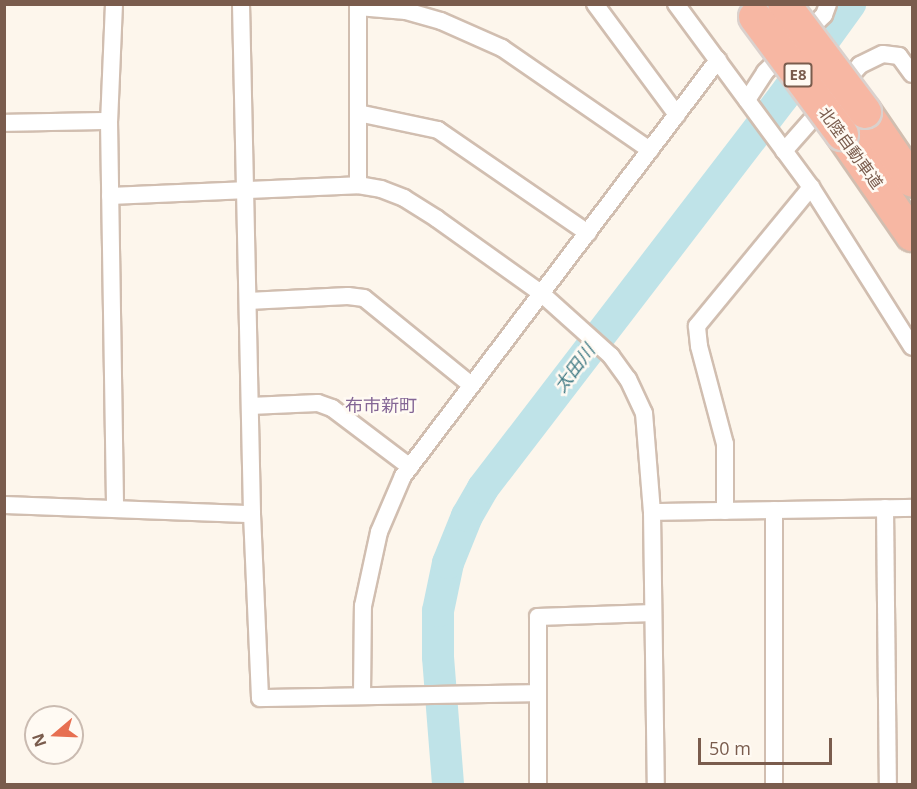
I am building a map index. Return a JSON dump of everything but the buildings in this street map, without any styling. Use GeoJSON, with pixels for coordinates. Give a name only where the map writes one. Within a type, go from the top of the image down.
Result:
{"type":"FeatureCollection","features":[{"type":"Feature","properties":{"kind":"highway","name":"北陸自動車道"},"geometry":{"type":"LineString","coordinates":[[784,4],[865,112],[912,181]]}},
{"type":"Feature","properties":{"kind":"highway","name":"北陸自動車道"},"geometry":{"type":"LineString","coordinates":[[750,11],[842,134],[912,235]]}},
{"type":"Feature","properties":{"kind":"street"},"geometry":{"type":"LineString","coordinates":[[114,4],[109,121],[115,509]]}},
{"type":"Feature","properties":{"kind":"street"},"geometry":{"type":"LineString","coordinates":[[241,4],[252,514],[260,698],[537,693]]}},
{"type":"Feature","properties":{"kind":"street"},"geometry":{"type":"LineString","coordinates":[[596,4],[676,115]]}},
{"type":"Feature","properties":{"kind":"street"},"geometry":{"type":"LineString","coordinates":[[676,4],[811,187],[912,347]]}},
{"type":"Feature","properties":{"kind":"street"},"geometry":{"type":"LineString","coordinates":[[747,100],[765,72],[824,15],[828,4]]}},
{"type":"Feature","properties":{"kind":"street"},"geometry":{"type":"LineString","coordinates":[[358,185],[360,6],[406,11],[441,21],[502,48],[650,150]]}},
{"type":"Feature","properties":{"kind":"street"},"geometry":{"type":"LineString","coordinates":[[784,151],[861,65],[883,54],[899,56],[912,74]]}},
{"type":"Feature","properties":{"kind":"street"},"geometry":{"type":"LineString","coordinates":[[362,696],[363,606],[379,532],[403,476],[718,60]]}},
{"type":"Feature","properties":{"kind":"street"},"geometry":{"type":"LineString","coordinates":[[358,113],[438,130],[588,233]]}},
{"type":"Feature","properties":{"kind":"street"},"geometry":{"type":"LineString","coordinates":[[4,123],[109,121]]}},
{"type":"Feature","properties":{"kind":"street"},"geometry":{"type":"LineString","coordinates":[[110,196],[358,185],[381,189],[404,198],[438,219],[542,294],[611,356],[628,379],[644,413],[652,512],[656,784]]}},
{"type":"Feature","properties":{"kind":"street"},"geometry":{"type":"LineString","coordinates":[[725,511],[725,444],[699,346],[697,326],[811,187]]}},
{"type":"Feature","properties":{"kind":"street"},"geometry":{"type":"LineString","coordinates":[[248,301],[348,296],[364,298],[471,385]]}},
{"type":"Feature","properties":{"kind":"street"},"geometry":{"type":"LineString","coordinates":[[250,406],[318,403],[332,408],[410,467]]}},
{"type":"Feature","properties":{"kind":"street"},"geometry":{"type":"LineString","coordinates":[[4,505],[252,514]]}},
{"type":"Feature","properties":{"kind":"street"},"geometry":{"type":"LineString","coordinates":[[885,508],[888,784]]}},
{"type":"Feature","properties":{"kind":"street"},"geometry":{"type":"LineString","coordinates":[[652,512],[912,508]]}},
{"type":"Feature","properties":{"kind":"street"},"geometry":{"type":"LineString","coordinates":[[774,510],[774,784]]}},
{"type":"Feature","properties":{"kind":"street"},"geometry":{"type":"LineString","coordinates":[[538,784],[538,617],[653,613]]}},
{"type":"Feature","properties":{"kind":"waterway","name":"太田川"},"geometry":{"type":"LineString","coordinates":[[448,784],[438,657],[438,611],[448,563],[467,516],[483,488],[783,97],[850,4]]}},
{"type":"Feature","properties":{"kind":"district","name":"布市新町"},"geometry":{"type":"Point","coordinates":[381,405]}}]}
